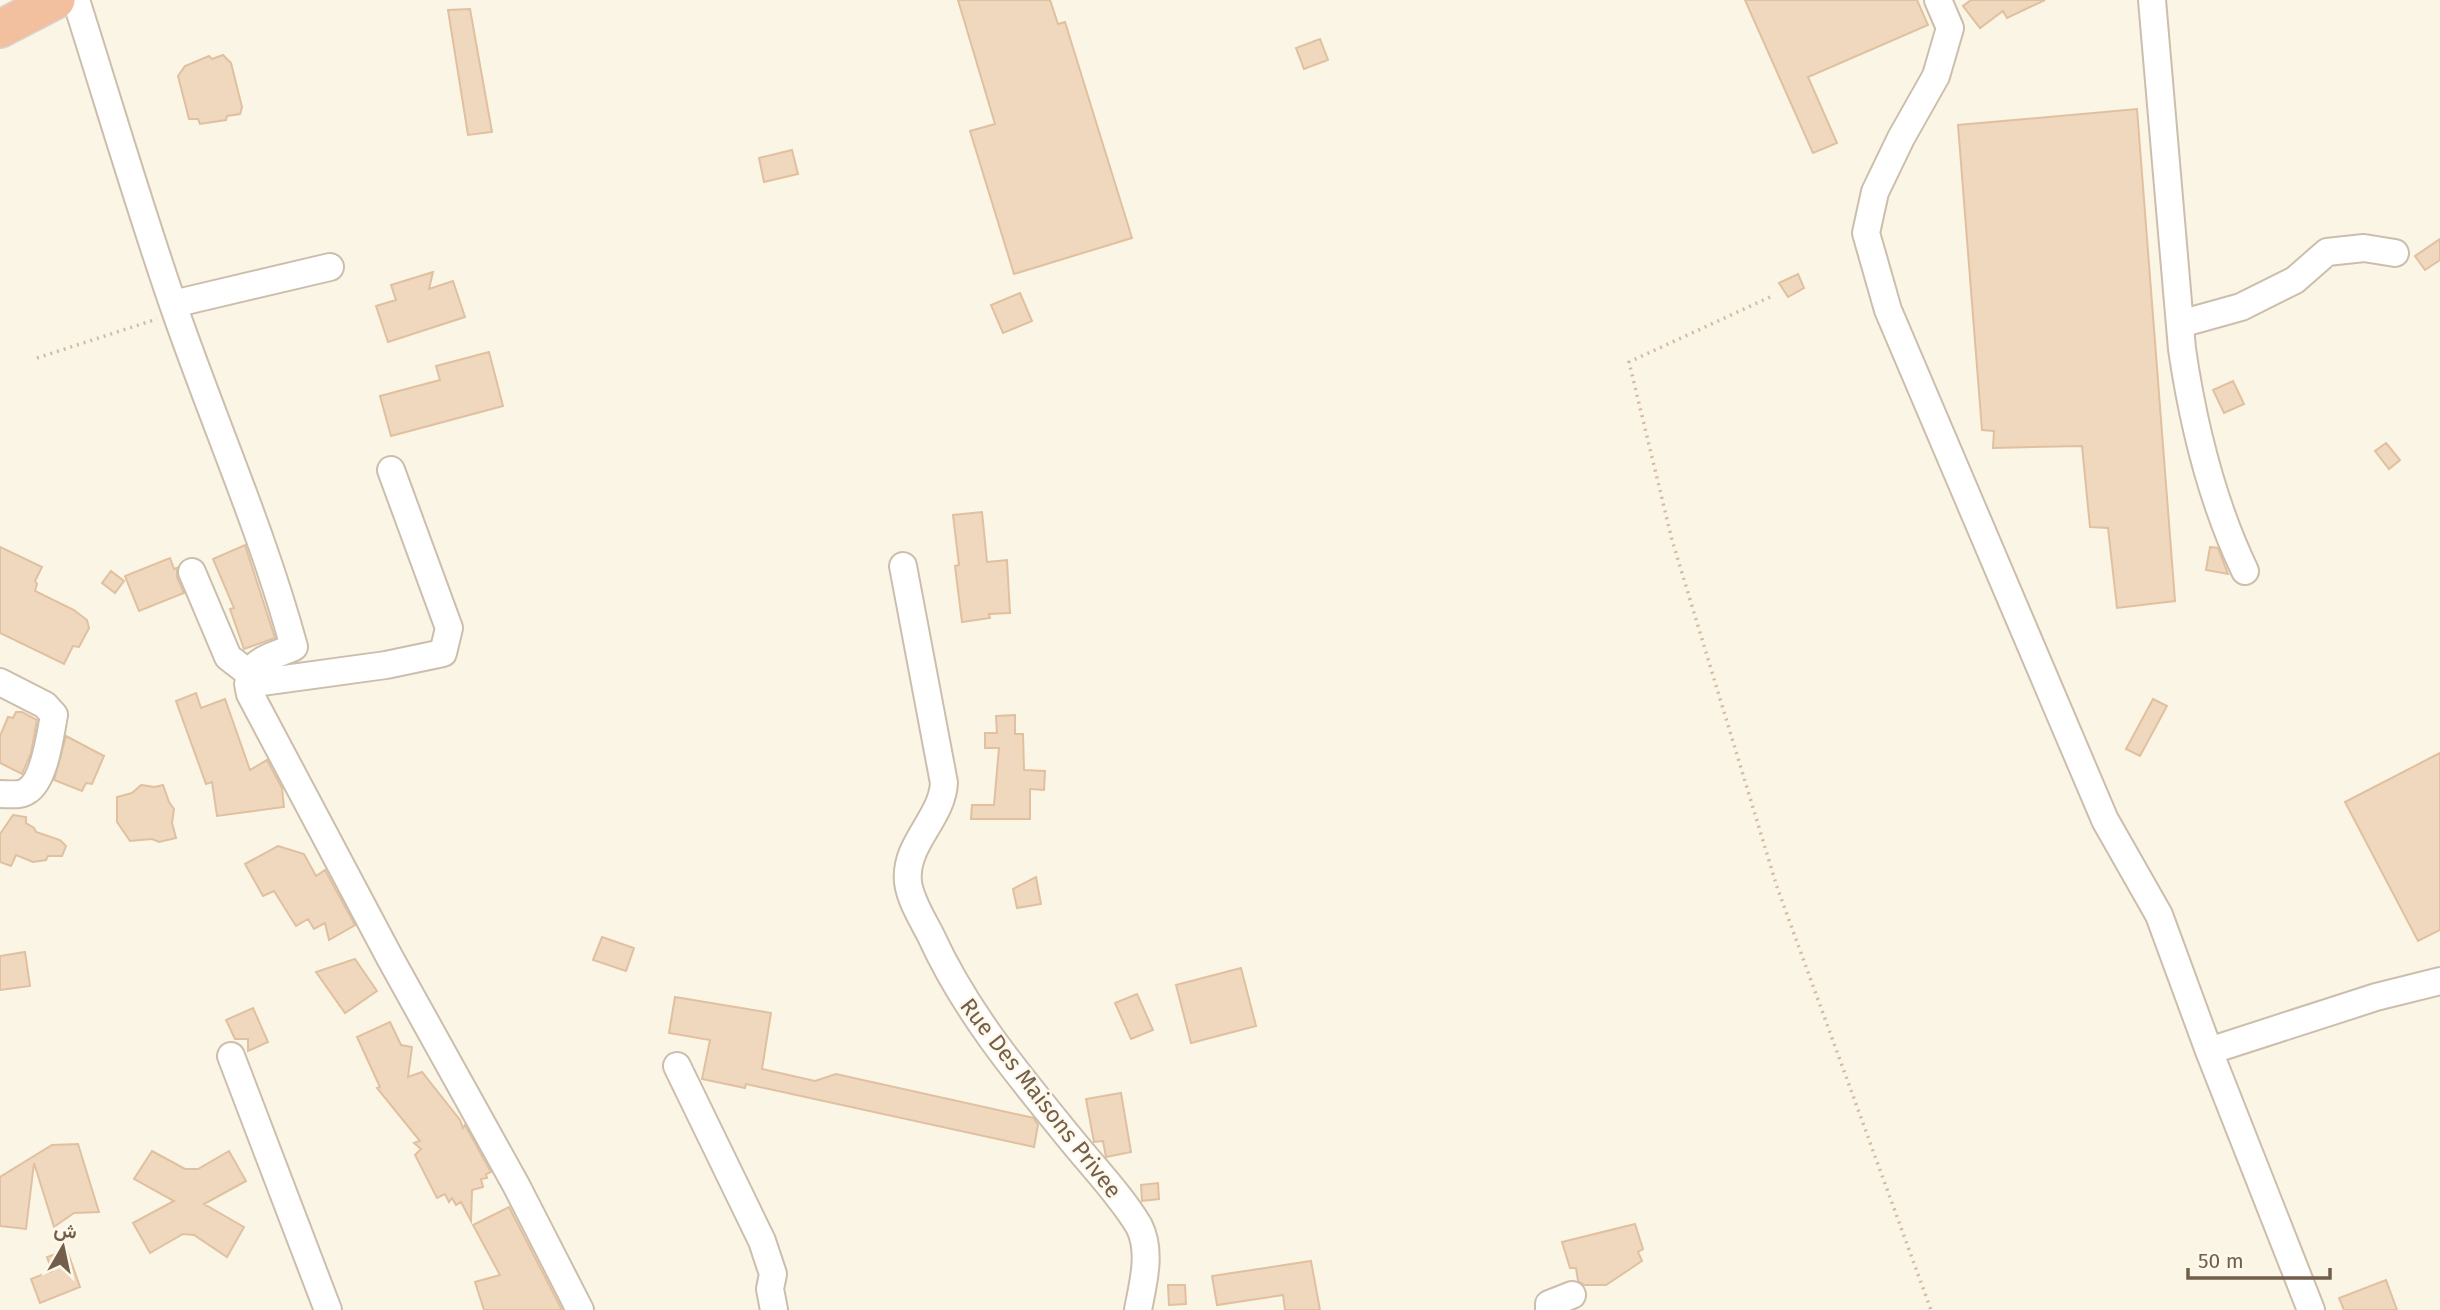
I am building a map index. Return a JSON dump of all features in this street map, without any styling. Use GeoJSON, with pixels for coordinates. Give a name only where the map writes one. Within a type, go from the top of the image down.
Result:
{"type":"FeatureCollection","features":[{"type":"Feature","properties":{"kind":"highway"},"geometry":{"type":"LineString","coordinates":[[0,29],[56,0]]}},
{"type":"Feature","properties":{"kind":"street"},"geometry":{"type":"LineString","coordinates":[[76,0],[174,308],[273,577],[294,648],[258,661],[249,679]]}},
{"type":"Feature","properties":{"kind":"street"},"geometry":{"type":"LineString","coordinates":[[1938,0],[1950,29],[1936,76],[1901,138],[1875,192],[1866,233],[1888,310],[2105,820],[2159,915],[2209,1051],[2311,1310]]}},
{"type":"Feature","properties":{"kind":"street"},"geometry":{"type":"LineString","coordinates":[[2152,0],[2189,399],[2222,518],[2245,571]]}},
{"type":"Feature","properties":{"kind":"street"},"geometry":{"type":"LineString","coordinates":[[2180,324],[2241,307],[2295,279],[2327,252],[2364,248],[2395,253]]}},
{"type":"Feature","properties":{"kind":"street"},"geometry":{"type":"LineString","coordinates":[[174,308],[330,267]]}},
{"type":"Feature","properties":{"kind":"street"},"geometry":{"type":"LineString","coordinates":[[249,679],[386,665],[443,653],[449,628],[391,470]]}},
{"type":"Feature","properties":{"kind":"street","name":"Rue Des Maisons Privee"},"geometry":{"type":"LineString","coordinates":[[903,566],[944,783],[939,805],[912,854],[908,874],[909,888],[942,961],[975,1015],[1010,1065],[1139,1226],[1146,1258],[1138,1310]]}},
{"type":"Feature","properties":{"kind":"street"},"geometry":{"type":"LineString","coordinates":[[192,572],[228,657],[249,679],[256,706],[325,838],[516,1185],[580,1310]]}},
{"type":"Feature","properties":{"kind":"street"},"geometry":{"type":"LineString","coordinates":[[0,682],[45,705],[54,715],[47,751],[36,784],[24,793],[0,794]]}},
{"type":"Feature","properties":{"kind":"street"},"geometry":{"type":"LineString","coordinates":[[2209,1051],[2376,997],[2440,981]]}},
{"type":"Feature","properties":{"kind":"street"},"geometry":{"type":"LineString","coordinates":[[231,1056],[328,1310]]}},
{"type":"Feature","properties":{"kind":"street"},"geometry":{"type":"LineString","coordinates":[[677,1066],[762,1241],[773,1274],[771,1289],[774,1310]]}},
{"type":"Feature","properties":{"kind":"street"},"geometry":{"type":"LineString","coordinates":[[1549,1310],[1549,1304],[1572,1295]]}},
{"type":"Feature","properties":{"kind":"path"},"geometry":{"type":"LineString","coordinates":[[1770,297],[1629,362],[1672,540],[1777,887],[1931,1310]]}},
{"type":"Feature","properties":{"kind":"path"},"geometry":{"type":"LineString","coordinates":[[37,358],[174,308]]}},
{"type":"Feature","properties":{"kind":"building"},"geometry":{"type":"Polygon","coordinates":[[[958,0],[1050,0],[1058,24],[1065,22],[1132,238],[1014,274],[970,131],[995,124],[958,0]]]}},
{"type":"Feature","properties":{"kind":"building"},"geometry":{"type":"Polygon","coordinates":[[[1745,0],[1917,0],[1928,25],[1808,77],[1837,143],[1813,153],[1745,0]]]}},
{"type":"Feature","properties":{"kind":"building"},"geometry":{"type":"Polygon","coordinates":[[[1971,0],[2045,0],[2007,18],[2003,11],[1980,28],[1963,6],[1971,0]]]}},
{"type":"Feature","properties":{"kind":"building"},"geometry":{"type":"Polygon","coordinates":[[[470,9],[492,132],[468,135],[448,10],[470,9]]]}},
{"type":"Feature","properties":{"kind":"building"},"geometry":{"type":"Polygon","coordinates":[[[1320,39],[1328,60],[1304,69],[1296,48],[1320,39]]]}},
{"type":"Feature","properties":{"kind":"building"},"geometry":{"type":"Polygon","coordinates":[[[223,55],[231,63],[242,107],[240,114],[227,116],[226,120],[200,124],[198,119],[189,119],[178,76],[185,66],[209,56],[212,59],[223,55]]]}},
{"type":"Feature","properties":{"kind":"building"},"geometry":{"type":"Polygon","coordinates":[[[2137,109],[2175,601],[2117,608],[2108,528],[2090,527],[2082,446],[1993,448],[1994,431],[1982,430],[1958,125],[2137,109]]]}},
{"type":"Feature","properties":{"kind":"building"},"geometry":{"type":"Polygon","coordinates":[[[792,150],[798,174],[764,182],[759,158],[792,150]]]}},
{"type":"Feature","properties":{"kind":"building"},"geometry":{"type":"Polygon","coordinates":[[[2440,239],[2440,260],[2425,270],[2415,256],[2440,239]]]}},
{"type":"Feature","properties":{"kind":"building"},"geometry":{"type":"Polygon","coordinates":[[[433,272],[429,289],[453,281],[465,317],[388,342],[376,306],[396,300],[391,285],[433,272]]]}},
{"type":"Feature","properties":{"kind":"building"},"geometry":{"type":"Polygon","coordinates":[[[1798,274],[1804,288],[1788,297],[1779,283],[1798,274]]]}},
{"type":"Feature","properties":{"kind":"building"},"geometry":{"type":"Polygon","coordinates":[[[1020,293],[1032,321],[1003,333],[991,305],[1020,293]]]}},
{"type":"Feature","properties":{"kind":"building"},"geometry":{"type":"Polygon","coordinates":[[[489,352],[503,406],[391,436],[380,396],[440,380],[436,366],[489,352]]]}},
{"type":"Feature","properties":{"kind":"building"},"geometry":{"type":"Polygon","coordinates":[[[2233,381],[2244,404],[2224,413],[2213,390],[2233,381]]]}},
{"type":"Feature","properties":{"kind":"building"},"geometry":{"type":"Polygon","coordinates":[[[2386,443],[2400,460],[2389,469],[2375,451],[2386,443]]]}},
{"type":"Feature","properties":{"kind":"building"},"geometry":{"type":"Polygon","coordinates":[[[982,512],[987,562],[1007,560],[1010,613],[989,614],[990,618],[962,622],[955,566],[959,565],[953,515],[982,512]]]}},
{"type":"Feature","properties":{"kind":"building"},"geometry":{"type":"Polygon","coordinates":[[[245,545],[275,638],[244,649],[230,609],[234,608],[213,559],[245,545]]]}},
{"type":"Feature","properties":{"kind":"building"},"geometry":{"type":"Polygon","coordinates":[[[0,547],[42,567],[35,581],[35,591],[74,610],[87,620],[89,628],[79,647],[73,646],[64,664],[0,633],[0,547]]]}},
{"type":"Feature","properties":{"kind":"building"},"geometry":{"type":"Polygon","coordinates":[[[2210,547],[2218,548],[2228,574],[2206,570],[2210,547]]]}},
{"type":"Feature","properties":{"kind":"building"},"geometry":{"type":"Polygon","coordinates":[[[170,558],[174,569],[177,568],[177,577],[184,593],[139,611],[125,576],[170,558]]]}},
{"type":"Feature","properties":{"kind":"building"},"geometry":{"type":"Polygon","coordinates":[[[111,571],[124,581],[115,593],[102,583],[111,571]]]}},
{"type":"Feature","properties":{"kind":"building"},"geometry":{"type":"Polygon","coordinates":[[[196,693],[201,708],[225,699],[250,770],[267,760],[282,788],[284,807],[217,816],[212,782],[206,784],[176,701],[196,693]]]}},
{"type":"Feature","properties":{"kind":"building"},"geometry":{"type":"Polygon","coordinates":[[[2153,699],[2167,706],[2140,756],[2126,749],[2153,699]]]}},
{"type":"Feature","properties":{"kind":"building"},"geometry":{"type":"Polygon","coordinates":[[[16,712],[22,712],[37,720],[31,753],[22,774],[0,763],[0,736],[8,717],[13,718],[16,712]]]}},
{"type":"Feature","properties":{"kind":"building"},"geometry":{"type":"Polygon","coordinates":[[[1015,715],[1015,734],[1023,734],[1024,770],[1045,771],[1044,790],[1030,789],[1030,819],[971,819],[972,805],[994,805],[999,748],[985,748],[985,733],[997,733],[996,716],[1015,715]]]}},
{"type":"Feature","properties":{"kind":"building"},"geometry":{"type":"Polygon","coordinates":[[[66,736],[104,756],[92,784],[86,783],[82,791],[54,780],[66,736]]]}},
{"type":"Feature","properties":{"kind":"building"},"geometry":{"type":"Polygon","coordinates":[[[2440,753],[2440,930],[2418,941],[2345,802],[2440,753]]]}},
{"type":"Feature","properties":{"kind":"building"},"geometry":{"type":"Polygon","coordinates":[[[141,785],[163,785],[174,809],[172,823],[176,838],[159,842],[152,839],[130,841],[117,822],[117,797],[132,793],[141,785]]]}},
{"type":"Feature","properties":{"kind":"building"},"geometry":{"type":"Polygon","coordinates":[[[13,815],[26,817],[26,823],[36,832],[60,840],[66,846],[62,856],[48,856],[46,860],[33,862],[16,855],[11,866],[0,862],[0,834],[13,815]]]}},
{"type":"Feature","properties":{"kind":"building"},"geometry":{"type":"Polygon","coordinates":[[[278,846],[304,854],[316,876],[325,870],[355,925],[329,940],[325,923],[314,929],[308,919],[296,926],[274,891],[263,896],[245,864],[278,846]]]}},
{"type":"Feature","properties":{"kind":"building"},"geometry":{"type":"Polygon","coordinates":[[[1036,877],[1041,904],[1017,908],[1013,889],[1036,877]]]}},
{"type":"Feature","properties":{"kind":"building"},"geometry":{"type":"Polygon","coordinates":[[[602,937],[634,948],[626,971],[593,960],[602,937]]]}},
{"type":"Feature","properties":{"kind":"building"},"geometry":{"type":"Polygon","coordinates":[[[25,952],[30,986],[0,990],[0,956],[25,952]]]}},
{"type":"Feature","properties":{"kind":"building"},"geometry":{"type":"Polygon","coordinates":[[[355,959],[377,991],[345,1013],[316,972],[355,959]]]}},
{"type":"Feature","properties":{"kind":"building"},"geometry":{"type":"Polygon","coordinates":[[[1241,968],[1256,1026],[1191,1043],[1176,985],[1241,968]]]}},
{"type":"Feature","properties":{"kind":"building"},"geometry":{"type":"Polygon","coordinates":[[[1137,994],[1153,1030],[1131,1039],[1115,1003],[1137,994]]]}},
{"type":"Feature","properties":{"kind":"building"},"geometry":{"type":"Polygon","coordinates":[[[675,997],[771,1013],[762,1069],[815,1081],[836,1074],[1034,1118],[1038,1125],[1034,1147],[746,1084],[745,1088],[702,1079],[710,1040],[669,1033],[675,997]]]}},
{"type":"Feature","properties":{"kind":"building"},"geometry":{"type":"Polygon","coordinates":[[[253,1008],[268,1042],[248,1051],[248,1039],[235,1039],[226,1020],[253,1008]]]}},
{"type":"Feature","properties":{"kind":"building"},"geometry":{"type":"Polygon","coordinates":[[[390,1022],[401,1045],[412,1047],[408,1077],[422,1072],[460,1120],[463,1128],[465,1125],[491,1172],[486,1174],[487,1178],[481,1179],[483,1187],[472,1190],[471,1221],[461,1202],[456,1205],[452,1198],[449,1202],[445,1194],[437,1198],[415,1155],[421,1149],[414,1143],[420,1141],[377,1088],[380,1087],[357,1037],[390,1022]]]}},
{"type":"Feature","properties":{"kind":"building"},"geometry":{"type":"Polygon","coordinates":[[[1121,1093],[1131,1152],[1106,1157],[1103,1141],[1094,1142],[1086,1099],[1121,1093]]]}},
{"type":"Feature","properties":{"kind":"building"},"geometry":{"type":"Polygon","coordinates":[[[78,1144],[99,1212],[74,1213],[54,1227],[34,1163],[26,1229],[0,1226],[0,1177],[52,1145],[78,1144]]]}},
{"type":"Feature","properties":{"kind":"building"},"geometry":{"type":"Polygon","coordinates":[[[152,1151],[185,1169],[198,1169],[229,1151],[246,1181],[204,1204],[244,1227],[227,1257],[194,1235],[183,1234],[150,1253],[133,1223],[174,1201],[134,1179],[152,1151]]]}},
{"type":"Feature","properties":{"kind":"building"},"geometry":{"type":"Polygon","coordinates":[[[1158,1183],[1159,1199],[1142,1201],[1141,1185],[1158,1183]]]}},
{"type":"Feature","properties":{"kind":"building"},"geometry":{"type":"Polygon","coordinates":[[[509,1207],[562,1310],[484,1310],[475,1282],[500,1275],[473,1225],[509,1207]]]}},
{"type":"Feature","properties":{"kind":"building"},"geometry":{"type":"Polygon","coordinates":[[[1635,1224],[1643,1249],[1638,1252],[1642,1261],[1606,1285],[1584,1285],[1578,1281],[1576,1268],[1570,1268],[1562,1242],[1635,1224]]]}},
{"type":"Feature","properties":{"kind":"building"},"geometry":{"type":"Polygon","coordinates":[[[67,1250],[80,1287],[40,1303],[31,1279],[52,1271],[47,1257],[67,1250]]]}},
{"type":"Feature","properties":{"kind":"building"},"geometry":{"type":"Polygon","coordinates":[[[1311,1261],[1320,1310],[1285,1310],[1283,1295],[1217,1305],[1212,1276],[1311,1261]]]}},
{"type":"Feature","properties":{"kind":"building"},"geometry":{"type":"Polygon","coordinates":[[[2386,1280],[2397,1310],[2344,1310],[2339,1298],[2386,1280]]]}},
{"type":"Feature","properties":{"kind":"building"},"geometry":{"type":"Polygon","coordinates":[[[1168,1285],[1185,1285],[1186,1304],[1169,1305],[1168,1285]]]}}]}
